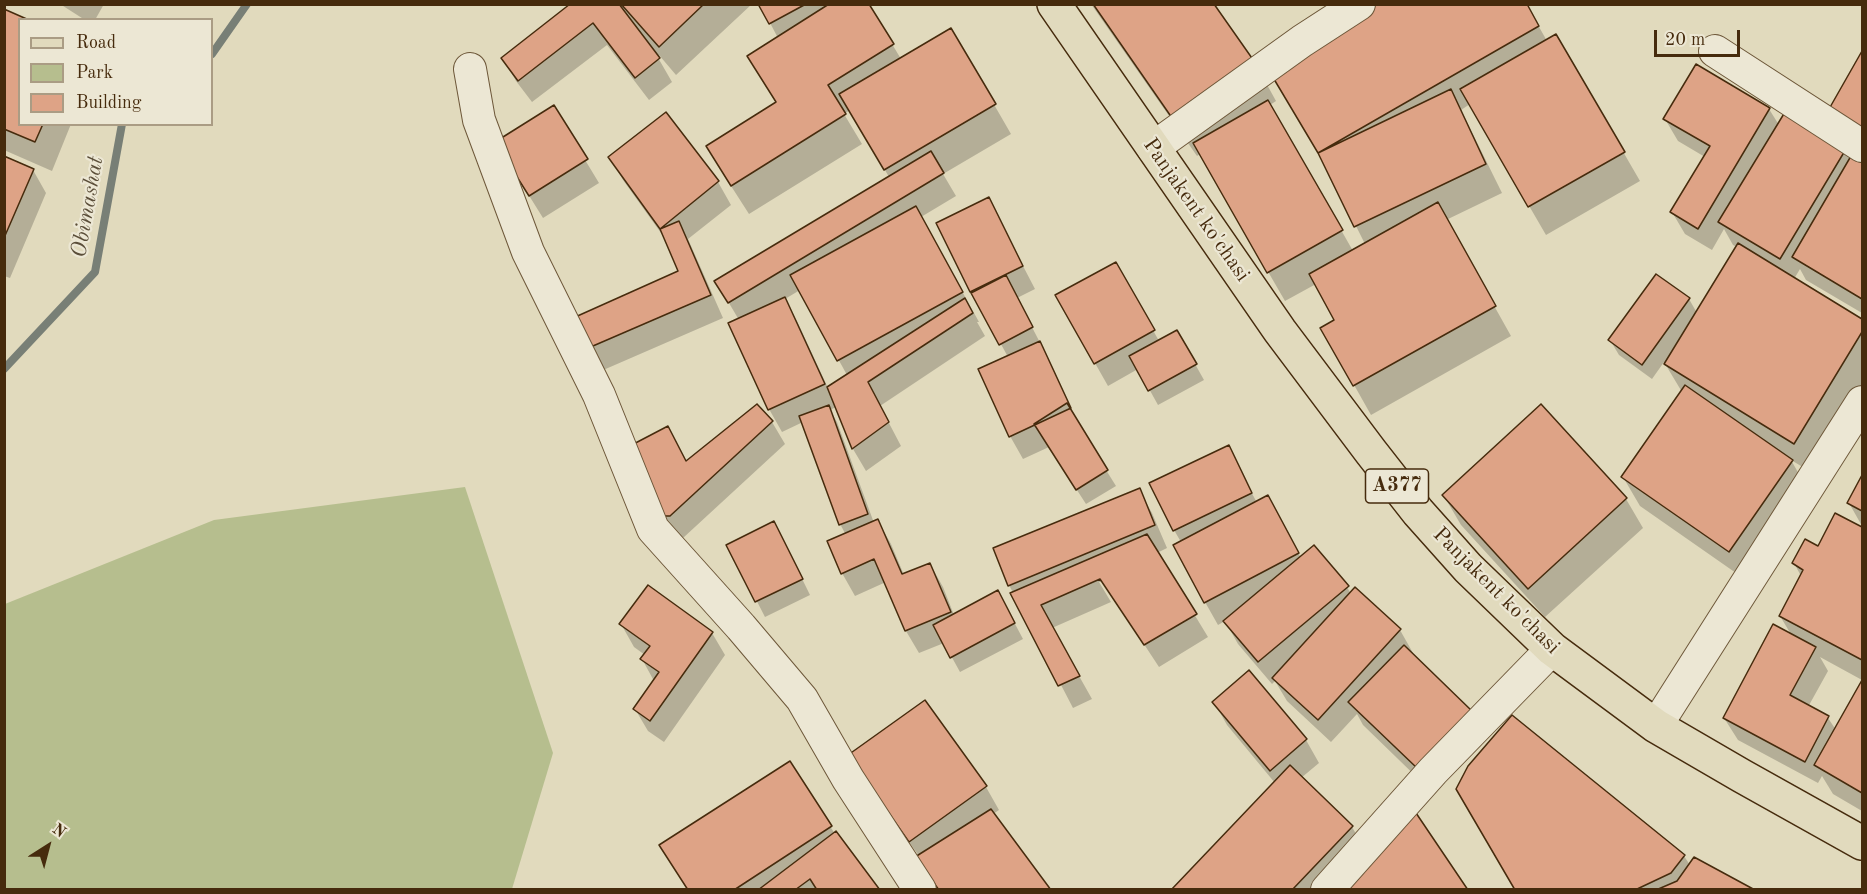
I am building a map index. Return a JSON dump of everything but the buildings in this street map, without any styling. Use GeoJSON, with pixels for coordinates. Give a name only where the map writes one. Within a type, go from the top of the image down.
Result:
{"type":"FeatureCollection","features":[{"type":"Feature","properties":{"kind":"main road","name":"Panjakent ko'chasi"},"geometry":{"type":"LineString","coordinates":[[1054,4],[1280,331],[1411,504],[1468,568],[1552,650],[1656,726],[1742,777],[1863,843]]}},
{"type":"Feature","properties":{"kind":"street"},"geometry":{"type":"LineString","coordinates":[[1153,148],[1302,41],[1359,4]]}},
{"type":"Feature","properties":{"kind":"street"},"geometry":{"type":"LineString","coordinates":[[1715,51],[1863,146]]}},
{"type":"Feature","properties":{"kind":"street"},"geometry":{"type":"LineString","coordinates":[[470,69],[479,120],[528,252],[599,395],[653,529],[802,699],[848,779],[920,890]]}},
{"type":"Feature","properties":{"kind":"street"},"geometry":{"type":"LineString","coordinates":[[1656,726],[1863,402]]}},
{"type":"Feature","properties":{"kind":"street"},"geometry":{"type":"LineString","coordinates":[[1327,890],[1433,771],[1552,650]]}},
{"type":"Feature","properties":{"kind":"green space"},"geometry":{"type":"Polygon","coordinates":[[[465,487],[553,753],[512,889],[5,889],[5,604],[214,520],[465,487]]]}},
{"type":"Feature","properties":{"kind":"waterway","name":"Obimashat"},"geometry":{"type":"LineString","coordinates":[[213,53],[247,4]]}},
{"type":"Feature","properties":{"kind":"waterway","name":"Obimashat"},"geometry":{"type":"LineString","coordinates":[[4,369],[95,272],[122,126]]}}]}
